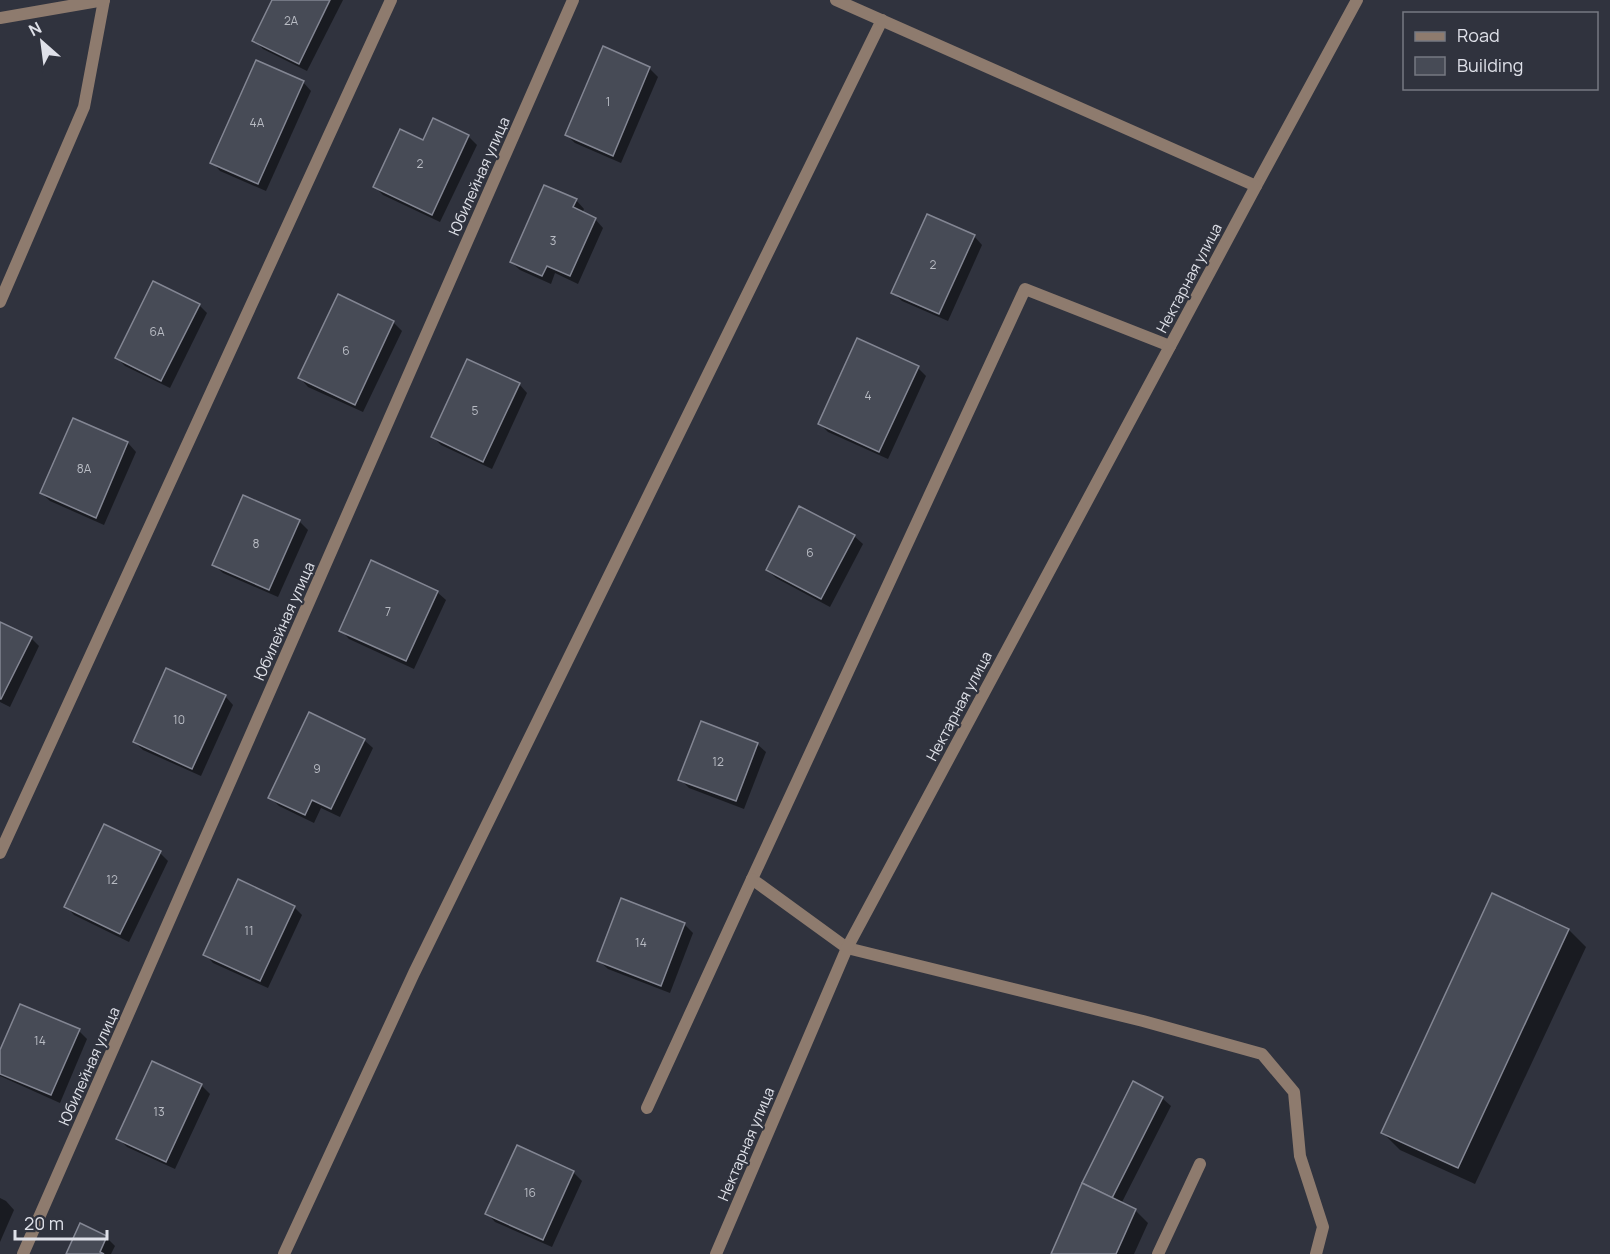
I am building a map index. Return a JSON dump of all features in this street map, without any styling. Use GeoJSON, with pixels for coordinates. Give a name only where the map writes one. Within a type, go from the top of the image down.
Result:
{"type":"FeatureCollection","features":[{"type":"Feature","properties":{"kind":"street"},"geometry":{"type":"LineString","coordinates":[[0,18],[104,0],[84,107],[0,302]]}},
{"type":"Feature","properties":{"kind":"street"},"geometry":{"type":"LineString","coordinates":[[0,853],[391,0]]}},
{"type":"Feature","properties":{"kind":"street","name":"Юбилейная улица"},"geometry":{"type":"LineString","coordinates":[[23,1254],[573,0]]}},
{"type":"Feature","properties":{"kind":"street"},"geometry":{"type":"LineString","coordinates":[[836,0],[1256,186]]}},
{"type":"Feature","properties":{"kind":"street","name":"Нектарная улица"},"geometry":{"type":"LineString","coordinates":[[716,1254],[847,948],[1357,0]]}},
{"type":"Feature","properties":{"kind":"street"},"geometry":{"type":"LineString","coordinates":[[284,1254],[414,973],[882,20]]}},
{"type":"Feature","properties":{"kind":"street"},"geometry":{"type":"LineString","coordinates":[[647,1108],[1025,289],[1170,346]]}},
{"type":"Feature","properties":{"kind":"street"},"geometry":{"type":"LineString","coordinates":[[752,879],[847,948],[1143,1021],[1262,1054],[1294,1092],[1300,1156],[1323,1227],[1316,1254]]}},
{"type":"Feature","properties":{"kind":"street"},"geometry":{"type":"LineString","coordinates":[[1158,1254],[1200,1164]]}},
{"type":"Feature","properties":{"kind":"building"},"geometry":{"type":"Polygon","coordinates":[[[272,0],[330,0],[299,64],[252,41],[272,0]]]}},
{"type":"Feature","properties":{"kind":"building"},"geometry":{"type":"Polygon","coordinates":[[[603,46],[650,67],[613,156],[565,135],[603,46]]]}},
{"type":"Feature","properties":{"kind":"building"},"geometry":{"type":"Polygon","coordinates":[[[256,60],[304,81],[258,184],[210,163],[256,60]]]}},
{"type":"Feature","properties":{"kind":"building"},"geometry":{"type":"Polygon","coordinates":[[[433,118],[469,135],[432,215],[373,187],[400,129],[423,140],[433,118]]]}},
{"type":"Feature","properties":{"kind":"building"},"geometry":{"type":"Polygon","coordinates":[[[544,185],[577,199],[573,207],[596,218],[570,276],[547,266],[542,276],[510,262],[544,185]]]}},
{"type":"Feature","properties":{"kind":"building"},"geometry":{"type":"Polygon","coordinates":[[[927,214],[975,235],[939,314],[891,293],[927,214]]]}},
{"type":"Feature","properties":{"kind":"building"},"geometry":{"type":"Polygon","coordinates":[[[153,281],[200,304],[161,381],[115,358],[153,281]]]}},
{"type":"Feature","properties":{"kind":"building"},"geometry":{"type":"Polygon","coordinates":[[[338,294],[394,321],[355,405],[298,378],[338,294]]]}},
{"type":"Feature","properties":{"kind":"building"},"geometry":{"type":"Polygon","coordinates":[[[857,338],[919,366],[879,452],[818,424],[857,338]]]}},
{"type":"Feature","properties":{"kind":"building"},"geometry":{"type":"Polygon","coordinates":[[[467,359],[520,383],[483,462],[431,437],[467,359]]]}},
{"type":"Feature","properties":{"kind":"building"},"geometry":{"type":"Polygon","coordinates":[[[73,418],[128,442],[96,518],[40,493],[73,418]]]}},
{"type":"Feature","properties":{"kind":"building"},"geometry":{"type":"Polygon","coordinates":[[[243,495],[300,520],[269,590],[212,565],[243,495]]]}},
{"type":"Feature","properties":{"kind":"building"},"geometry":{"type":"Polygon","coordinates":[[[799,506],[855,535],[821,599],[766,570],[799,506]]]}},
{"type":"Feature","properties":{"kind":"building"},"geometry":{"type":"Polygon","coordinates":[[[371,560],[438,591],[406,661],[339,631],[371,560]]]}},
{"type":"Feature","properties":{"kind":"building"},"geometry":{"type":"Polygon","coordinates":[[[0,622],[32,637],[1,699],[0,699],[0,622]]]}},
{"type":"Feature","properties":{"kind":"building"},"geometry":{"type":"Polygon","coordinates":[[[166,668],[226,695],[192,769],[133,742],[166,668]]]}},
{"type":"Feature","properties":{"kind":"building"},"geometry":{"type":"Polygon","coordinates":[[[309,712],[365,739],[331,809],[312,800],[305,815],[268,798],[309,712]]]}},
{"type":"Feature","properties":{"kind":"building"},"geometry":{"type":"Polygon","coordinates":[[[701,721],[758,743],[736,801],[678,780],[701,721]]]}},
{"type":"Feature","properties":{"kind":"building"},"geometry":{"type":"Polygon","coordinates":[[[104,824],[161,851],[120,934],[64,907],[104,824]]]}},
{"type":"Feature","properties":{"kind":"building"},"geometry":{"type":"Polygon","coordinates":[[[238,879],[295,906],[260,981],[203,955],[238,879]]]}},
{"type":"Feature","properties":{"kind":"building"},"geometry":{"type":"Polygon","coordinates":[[[1492,893],[1569,929],[1458,1168],[1381,1133],[1492,893]]]}},
{"type":"Feature","properties":{"kind":"building"},"geometry":{"type":"Polygon","coordinates":[[[621,898],[685,923],[661,986],[597,961],[621,898]]]}},
{"type":"Feature","properties":{"kind":"building"},"geometry":{"type":"Polygon","coordinates":[[[20,1004],[80,1029],[51,1095],[0,1074],[0,1050],[20,1004]]]}},
{"type":"Feature","properties":{"kind":"building"},"geometry":{"type":"Polygon","coordinates":[[[152,1061],[202,1084],[166,1162],[116,1139],[152,1061]]]}},
{"type":"Feature","properties":{"kind":"building"},"geometry":{"type":"Polygon","coordinates":[[[1133,1081],[1163,1097],[1112,1198],[1082,1183],[1133,1081]]]}},
{"type":"Feature","properties":{"kind":"building"},"geometry":{"type":"Polygon","coordinates":[[[517,1145],[574,1171],[543,1240],[485,1214],[517,1145]]]}},
{"type":"Feature","properties":{"kind":"building"},"geometry":{"type":"Polygon","coordinates":[[[1082,1183],[1136,1209],[1116,1254],[1051,1254],[1082,1183]]]}},
{"type":"Feature","properties":{"kind":"building"},"geometry":{"type":"Polygon","coordinates":[[[80,1223],[107,1236],[100,1252],[104,1254],[66,1254],[80,1223]]]}}]}
